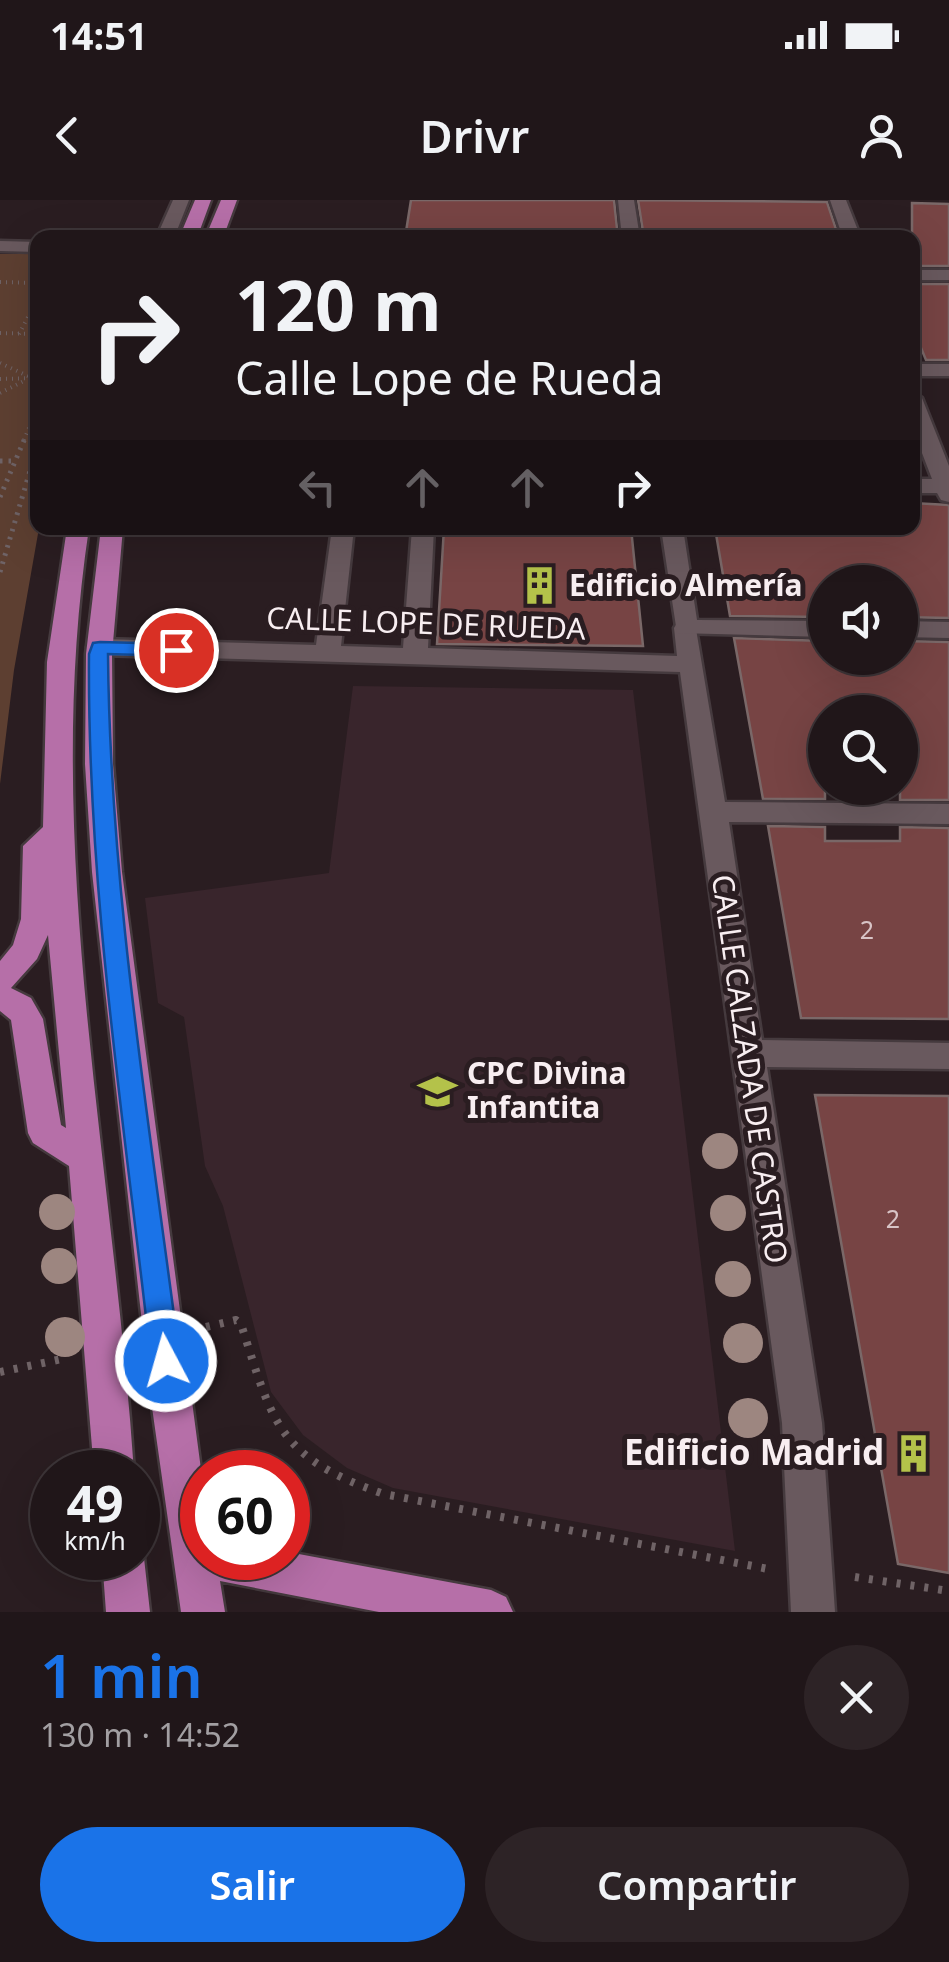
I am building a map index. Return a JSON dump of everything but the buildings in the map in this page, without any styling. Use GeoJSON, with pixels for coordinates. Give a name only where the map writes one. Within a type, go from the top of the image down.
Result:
{"type":"FeatureCollection","features":[{"type":"Feature","properties":{"kind":"main road"},"geometry":{"type":"LineString","coordinates":[[191,230],[203,200]]}},
{"type":"Feature","properties":{"kind":"main road"},"geometry":{"type":"LineString","coordinates":[[217,230],[228,200]]}},
{"type":"Feature","properties":{"kind":"main road"},"geometry":{"type":"LineString","coordinates":[[77,535],[59,656],[55,826],[64,968],[112,1450]]}},
{"type":"Feature","properties":{"kind":"main road"},"geometry":{"type":"LineString","coordinates":[[111,535],[100,648],[99,764],[107,872],[168,1386],[181,1450]]}},
{"type":"Feature","properties":{"kind":"main road"},"geometry":{"type":"LineString","coordinates":[[0,980],[24,958],[33,941],[37,924],[37,846],[55,826]]}},
{"type":"Feature","properties":{"kind":"main road"},"geometry":{"type":"LineString","coordinates":[[0,997],[20,1007],[27,1019],[45,1133],[85,1158]]}},
{"type":"Feature","properties":{"kind":"main road"},"geometry":{"type":"LineString","coordinates":[[310,1577],[491,1612]]}},
{"type":"Feature","properties":{"kind":"main road"},"geometry":{"type":"LineString","coordinates":[[124,1580],[128,1612]]}},
{"type":"Feature","properties":{"kind":"main road"},"geometry":{"type":"LineString","coordinates":[[202,1580],[203,1612]]}},
{"type":"Feature","properties":{"kind":"street"},"geometry":{"type":"LineString","coordinates":[[167,230],[180,200]]}},
{"type":"Feature","properties":{"kind":"street"},"geometry":{"type":"LineString","coordinates":[[626,200],[630,230]]}},
{"type":"Feature","properties":{"kind":"street"},"geometry":{"type":"LineString","coordinates":[[838,200],[849,230]]}},
{"type":"Feature","properties":{"kind":"street"},"geometry":{"type":"LineString","coordinates":[[0,246],[30,247]]}},
{"type":"Feature","properties":{"kind":"street"},"geometry":{"type":"LineString","coordinates":[[920,275],[949,275]]}},
{"type":"Feature","properties":{"kind":"street"},"geometry":{"type":"LineString","coordinates":[[920,370],[949,370]]}},
{"type":"Feature","properties":{"kind":"street"},"geometry":{"type":"LineString","coordinates":[[920,418],[948,489],[920,487]]}},
{"type":"Feature","properties":{"kind":"street"},"geometry":{"type":"LineString","coordinates":[[327,654],[342,535]]}},
{"type":"Feature","properties":{"kind":"street"},"geometry":{"type":"LineString","coordinates":[[415,656],[423,535]]}},
{"type":"Feature","properties":{"kind":"street","name":"CALLE CALZADA DE CASTRO"},"geometry":{"type":"LineString","coordinates":[[673,535],[802,1423],[813,1612]]}},
{"type":"Feature","properties":{"kind":"street"},"geometry":{"type":"LineString","coordinates":[[686,628],[808,629]]}},
{"type":"Feature","properties":{"kind":"street"},"geometry":{"type":"LineString","coordinates":[[918,630],[949,630]]}},
{"type":"Feature","properties":{"kind":"street","name":"CALLE LOPE DE RUEDA"},"geometry":{"type":"LineString","coordinates":[[100,648],[691,664]]}},
{"type":"Feature","properties":{"kind":"street"},"geometry":{"type":"LineString","coordinates":[[712,812],[949,814]]}},
{"type":"Feature","properties":{"kind":"street"},"geometry":{"type":"LineString","coordinates":[[746,1053],[949,1056]]}},
{"type":"Feature","properties":{"kind":"path"},"geometry":{"type":"LineString","coordinates":[[0,282],[30,283]]}},
{"type":"Feature","properties":{"kind":"path"},"geometry":{"type":"LineString","coordinates":[[19,334],[30,313]]}},
{"type":"Feature","properties":{"kind":"path"},"geometry":{"type":"LineString","coordinates":[[0,333],[30,334]]}},
{"type":"Feature","properties":{"kind":"path"},"geometry":{"type":"LineString","coordinates":[[0,362],[30,376]]}},
{"type":"Feature","properties":{"kind":"path"},"geometry":{"type":"LineString","coordinates":[[0,379],[30,378]]}},
{"type":"Feature","properties":{"kind":"path"},"geometry":{"type":"LineString","coordinates":[[0,393],[30,380]]}},
{"type":"Feature","properties":{"kind":"path"},"geometry":{"type":"LineString","coordinates":[[0,496],[30,424]]}},
{"type":"Feature","properties":{"kind":"path"},"geometry":{"type":"LineString","coordinates":[[0,462],[13,461]]}},
{"type":"Feature","properties":{"kind":"path"},"geometry":{"type":"LineString","coordinates":[[0,572],[30,471]]}},
{"type":"Feature","properties":{"kind":"path"},"geometry":{"type":"LineString","coordinates":[[225,1323],[241,1324],[270,1416],[282,1436],[333,1477],[384,1494],[738,1565]]}},
{"type":"Feature","properties":{"kind":"path"},"geometry":{"type":"LineString","coordinates":[[0,1372],[77,1356]]}},
{"type":"Feature","properties":{"kind":"path"},"geometry":{"type":"LineString","coordinates":[[863,1578],[949,1591]]}},
{"type":"Feature","properties":{"kind":"shaded area"},"geometry":{"type":"Polygon","coordinates":[[[0,254],[30,254],[30,535],[38,535],[14,670],[0,784],[0,254]]]}},
{"type":"Feature","properties":{"kind":"shaded area","name":"CPC Divina Infantita"},"geometry":{"type":"Polygon","coordinates":[[[353,686],[633,690],[735,1551],[393,1488],[347,1468],[303,1435],[271,1392],[223,1206],[205,1166],[184,1017],[158,1003],[145,898],[329,873],[353,686]]]}},
{"type":"Feature","properties":{"kind":"place","name":"Edificio Almería"},"geometry":{"type":"Point","coordinates":[539,586]}},
{"type":"Feature","properties":{"kind":"place","name":"CPC Divina Infantita"},"geometry":{"type":"Point","coordinates":[437,1091]}},
{"type":"Feature","properties":{"kind":"place","name":"Edificio Madrid"},"geometry":{"type":"Point","coordinates":[914,1453]}},
{"type":"Feature","properties":{"kind":"route"},"geometry":{"type":"LineString","coordinates":[[166,1361],[107,872],[99,764],[99,654],[100,648],[176,650]]}}]}
